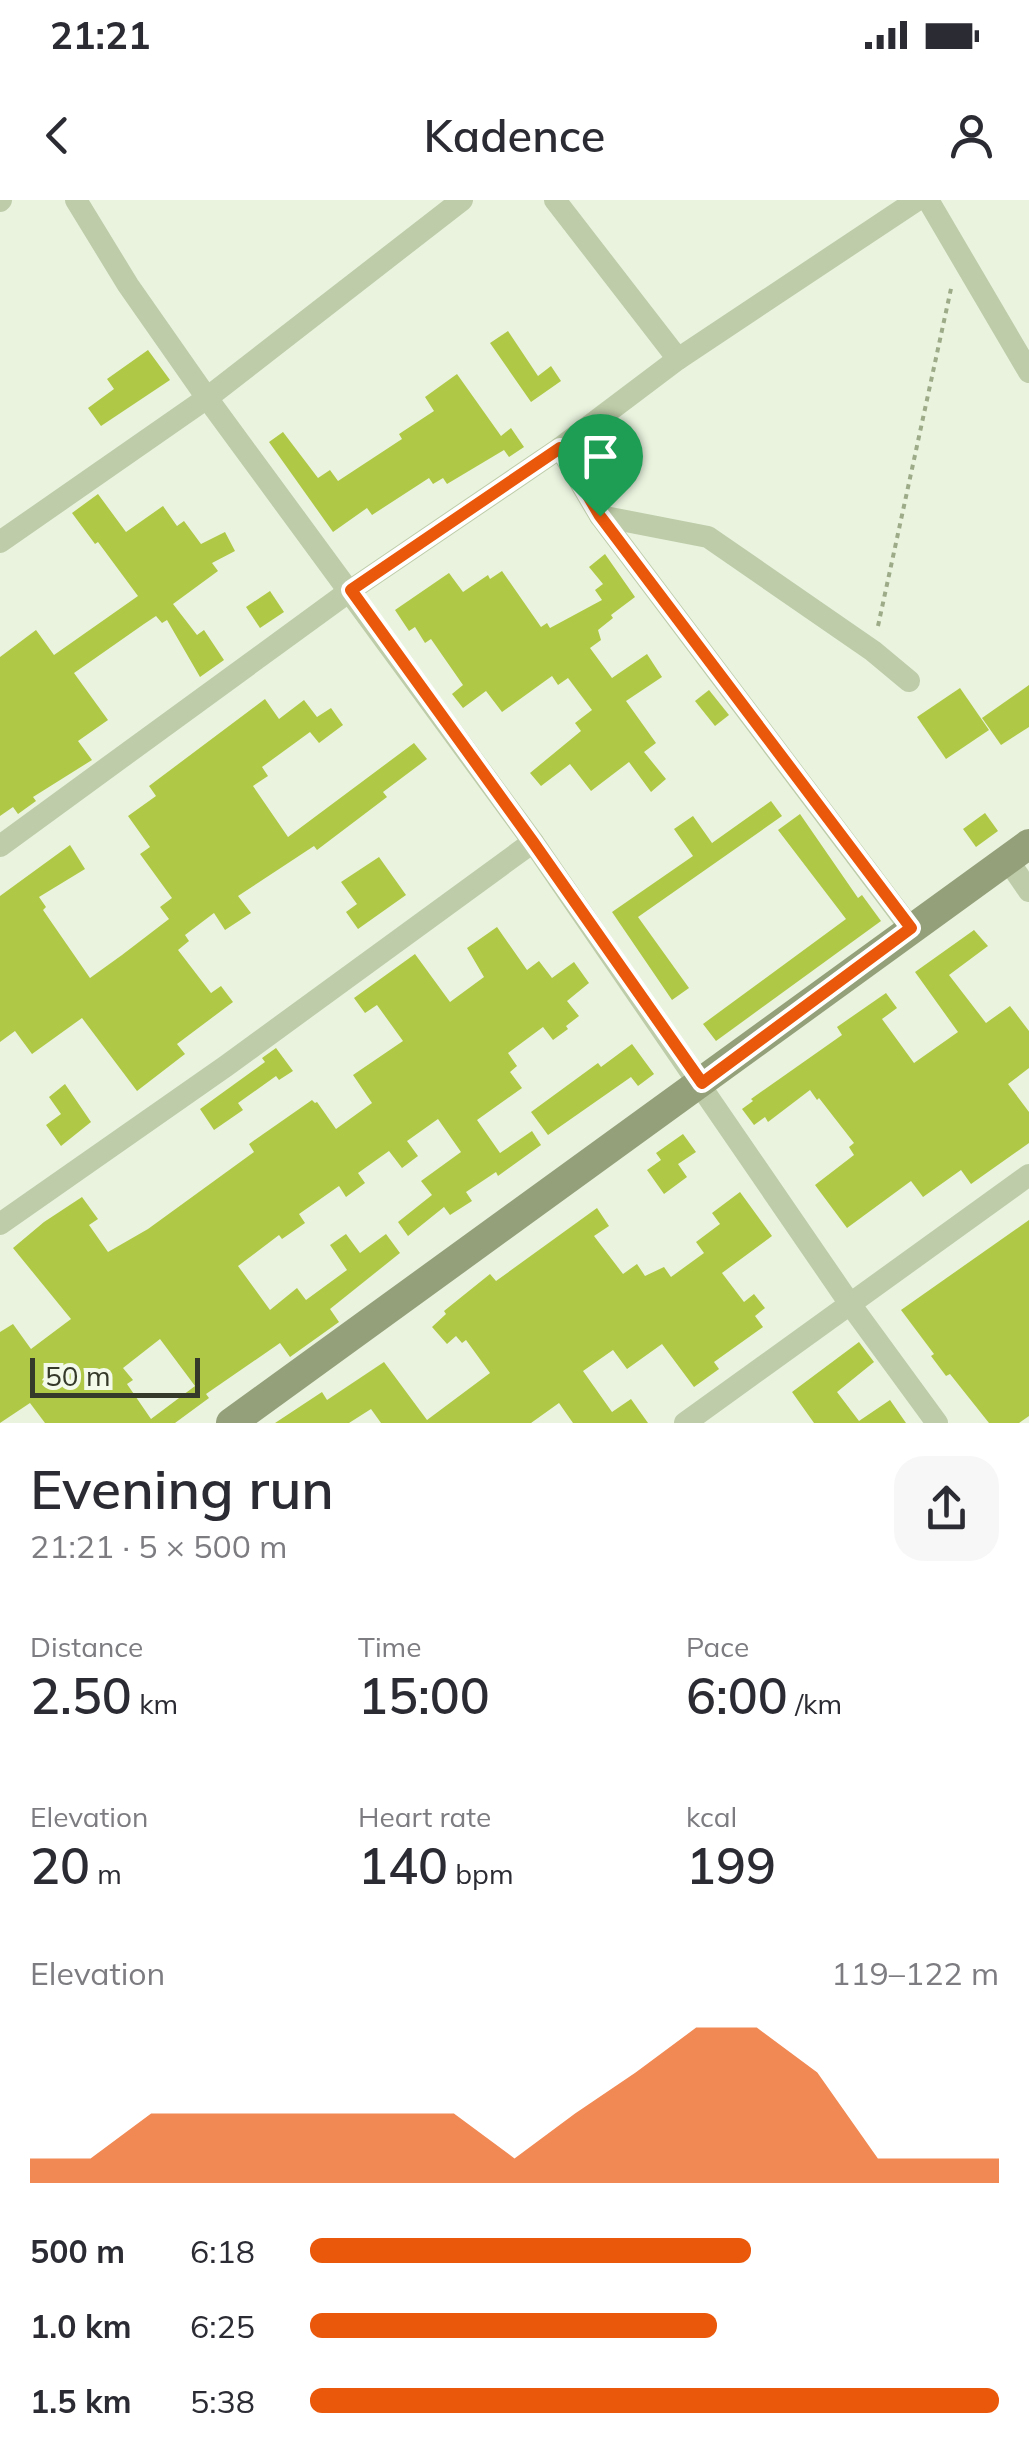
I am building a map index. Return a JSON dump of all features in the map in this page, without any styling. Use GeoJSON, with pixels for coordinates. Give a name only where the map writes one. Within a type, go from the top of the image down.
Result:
{"type":"FeatureCollection","features":[{"type":"Feature","properties":{"kind":"street"},"geometry":{"type":"LineString","coordinates":[[76,200],[128,285],[206,398],[533,842],[702,1083],[850,1304],[937,1423]]}},
{"type":"Feature","properties":{"kind":"street"},"geometry":{"type":"LineString","coordinates":[[0,542],[206,398],[462,200]]}},
{"type":"Feature","properties":{"kind":"street"},"geometry":{"type":"LineString","coordinates":[[555,200],[678,359]]}},
{"type":"Feature","properties":{"kind":"street"},"geometry":{"type":"LineString","coordinates":[[0,846],[351,590],[560,448],[678,359],[918,200]]}},
{"type":"Feature","properties":{"kind":"street"},"geometry":{"type":"LineString","coordinates":[[928,200],[1029,372]]}},
{"type":"Feature","properties":{"kind":"street"},"geometry":{"type":"LineString","coordinates":[[560,448],[600,516],[911,928]]}},
{"type":"Feature","properties":{"kind":"street"},"geometry":{"type":"LineString","coordinates":[[600,516],[708,537],[872,650],[909,681]]}},
{"type":"Feature","properties":{"kind":"street"},"geometry":{"type":"LineString","coordinates":[[0,1224],[241,1055],[533,842]]}},
{"type":"Feature","properties":{"kind":"street"},"geometry":{"type":"LineString","coordinates":[[232,1423],[1018,852],[1029,891]]}},
{"type":"Feature","properties":{"kind":"street"},"geometry":{"type":"LineString","coordinates":[[684,1423],[1029,1175]]}},
{"type":"Feature","properties":{"kind":"path"},"geometry":{"type":"LineString","coordinates":[[872,650],[958,250]]}},
{"type":"Feature","properties":{"kind":"building"},"geometry":{"type":"Polygon","coordinates":[[[508,331],[538,376],[551,366],[561,381],[531,402],[490,343],[508,331]]]}},
{"type":"Feature","properties":{"kind":"building"},"geometry":{"type":"Polygon","coordinates":[[[148,350],[170,380],[101,426],[88,408],[114,389],[107,379],[148,350]]]}},
{"type":"Feature","properties":{"kind":"building"},"geometry":{"type":"Polygon","coordinates":[[[457,374],[501,436],[511,428],[524,447],[509,457],[504,450],[447,484],[443,478],[433,484],[429,478],[372,515],[367,508],[333,532],[269,442],[283,432],[318,478],[330,470],[338,481],[402,439],[399,434],[434,411],[425,397],[457,374]]]}},
{"type":"Feature","properties":{"kind":"building"},"geometry":{"type":"Polygon","coordinates":[[[98,494],[126,532],[163,506],[177,526],[184,521],[201,544],[225,532],[235,551],[212,563],[218,571],[173,604],[197,635],[204,630],[224,660],[200,677],[167,620],[162,623],[156,616],[144,624],[74,673],[108,720],[78,741],[92,760],[33,797],[36,801],[18,814],[13,807],[0,816],[0,657],[36,630],[54,655],[138,596],[72,513],[98,494]]]}},
{"type":"Feature","properties":{"kind":"building"},"geometry":{"type":"Polygon","coordinates":[[[605,554],[635,597],[611,615],[613,618],[598,630],[601,640],[590,648],[612,678],[647,654],[662,677],[626,701],[656,743],[644,752],[666,779],[651,792],[629,762],[591,791],[570,764],[541,786],[530,773],[581,731],[575,723],[592,710],[568,678],[558,685],[552,676],[502,712],[486,691],[463,708],[452,694],[463,685],[431,639],[425,643],[415,627],[409,631],[395,610],[449,573],[463,592],[488,575],[490,579],[502,571],[541,627],[547,623],[550,628],[602,600],[595,590],[603,584],[589,567],[605,554]]]}},
{"type":"Feature","properties":{"kind":"building"},"geometry":{"type":"Polygon","coordinates":[[[270,591],[284,612],[260,628],[246,607],[270,591]]]}},
{"type":"Feature","properties":{"kind":"building"},"geometry":{"type":"Polygon","coordinates":[[[1029,685],[1029,727],[1001,745],[982,718],[1029,685]]]}},
{"type":"Feature","properties":{"kind":"building"},"geometry":{"type":"Polygon","coordinates":[[[960,688],[989,730],[946,759],[917,717],[960,688]]]}},
{"type":"Feature","properties":{"kind":"building"},"geometry":{"type":"Polygon","coordinates":[[[709,690],[729,715],[715,726],[695,701],[709,690]]]}},
{"type":"Feature","properties":{"kind":"building"},"geometry":{"type":"Polygon","coordinates":[[[265,699],[279,719],[304,700],[317,717],[331,708],[343,725],[319,743],[310,732],[262,767],[268,776],[253,786],[288,837],[414,743],[427,759],[383,792],[387,797],[317,850],[314,846],[238,896],[251,913],[225,930],[214,913],[185,935],[189,941],[178,950],[211,993],[221,986],[233,1002],[177,1044],[185,1054],[137,1091],[82,1018],[32,1054],[15,1031],[0,1042],[0,896],[70,845],[85,869],[39,897],[46,907],[43,910],[90,978],[122,955],[169,919],[160,907],[172,898],[140,854],[150,847],[128,816],[156,796],[149,786],[265,699]]]}},
{"type":"Feature","properties":{"kind":"building"},"geometry":{"type":"Polygon","coordinates":[[[771,801],[782,816],[638,917],[689,988],[672,1000],[612,912],[693,856],[674,829],[693,816],[712,843],[771,801]]]}},
{"type":"Feature","properties":{"kind":"building"},"geometry":{"type":"Polygon","coordinates":[[[985,813],[998,831],[976,847],[963,829],[985,813]]]}},
{"type":"Feature","properties":{"kind":"building"},"geometry":{"type":"Polygon","coordinates":[[[800,814],[858,898],[862,895],[881,921],[716,1041],[703,1024],[846,919],[778,830],[800,814]]]}},
{"type":"Feature","properties":{"kind":"building"},"geometry":{"type":"Polygon","coordinates":[[[379,857],[406,895],[358,929],[346,912],[357,904],[341,882],[379,857]]]}},
{"type":"Feature","properties":{"kind":"building"},"geometry":{"type":"Polygon","coordinates":[[[497,927],[527,970],[539,961],[552,978],[574,962],[589,983],[567,1001],[579,1016],[566,1026],[568,1029],[553,1040],[543,1027],[508,1053],[517,1066],[510,1072],[522,1088],[477,1120],[500,1153],[532,1131],[541,1145],[498,1176],[496,1172],[466,1192],[472,1201],[450,1215],[444,1207],[408,1236],[398,1222],[432,1195],[421,1181],[461,1152],[438,1119],[407,1141],[418,1156],[402,1168],[389,1151],[358,1173],[365,1183],[346,1197],[339,1186],[299,1214],[305,1223],[282,1239],[279,1235],[238,1266],[270,1310],[297,1288],[306,1300],[347,1270],[330,1245],[346,1234],[360,1253],[386,1234],[400,1253],[330,1309],[339,1322],[290,1357],[280,1343],[206,1394],[209,1398],[175,1423],[45,1423],[30,1403],[0,1423],[0,1332],[13,1324],[31,1349],[71,1319],[13,1248],[82,1197],[98,1219],[89,1225],[108,1252],[148,1229],[254,1152],[249,1144],[312,1100],[336,1129],[372,1103],[353,1075],[403,1041],[377,1005],[365,1013],[354,998],[415,954],[450,1002],[484,977],[467,948],[497,927]],[[160,1339],[123,1368],[133,1380],[127,1384],[151,1419],[195,1386],[160,1339]]]}},
{"type":"Feature","properties":{"kind":"building"},"geometry":{"type":"Polygon","coordinates":[[[974,930],[988,946],[949,975],[986,1023],[1010,1006],[1029,1031],[1029,1068],[1008,1084],[1029,1112],[1029,1143],[971,1184],[961,1170],[923,1197],[911,1181],[847,1228],[815,1185],[854,1155],[849,1147],[854,1143],[819,1098],[810,1090],[768,1122],[765,1117],[754,1125],[742,1109],[842,1035],[837,1027],[886,993],[897,1008],[882,1019],[914,1063],[958,1032],[915,972],[974,930]]]}},
{"type":"Feature","properties":{"kind":"building"},"geometry":{"type":"Polygon","coordinates":[[[632,1044],[654,1074],[638,1086],[631,1077],[548,1135],[531,1112],[598,1063],[601,1067],[632,1044]]]}},
{"type":"Feature","properties":{"kind":"building"},"geometry":{"type":"Polygon","coordinates":[[[276,1048],[293,1071],[279,1080],[276,1076],[238,1103],[243,1110],[214,1130],[200,1109],[265,1062],[262,1058],[276,1048]]]}},
{"type":"Feature","properties":{"kind":"building"},"geometry":{"type":"Polygon","coordinates":[[[65,1084],[91,1122],[61,1146],[46,1125],[61,1114],[49,1097],[65,1084]]]}},
{"type":"Feature","properties":{"kind":"building"},"geometry":{"type":"Polygon","coordinates":[[[683,1134],[696,1152],[678,1164],[687,1177],[664,1194],[647,1170],[661,1160],[656,1153],[683,1134]]]}},
{"type":"Feature","properties":{"kind":"building"},"geometry":{"type":"Polygon","coordinates":[[[740,1192],[772,1236],[722,1273],[744,1302],[754,1294],[765,1308],[755,1316],[763,1327],[714,1362],[719,1369],[694,1387],[662,1344],[627,1369],[613,1350],[583,1371],[612,1412],[631,1399],[648,1423],[573,1423],[559,1403],[531,1423],[381,1423],[371,1409],[349,1423],[275,1423],[322,1392],[327,1400],[384,1362],[427,1420],[490,1373],[466,1340],[462,1343],[456,1336],[447,1344],[432,1327],[446,1314],[444,1311],[490,1274],[496,1281],[597,1208],[609,1226],[594,1236],[623,1274],[637,1264],[645,1276],[664,1267],[671,1277],[704,1253],[696,1242],[720,1224],[712,1213],[740,1192]]]}},
{"type":"Feature","properties":{"kind":"building"},"geometry":{"type":"Polygon","coordinates":[[[1029,1220],[1029,1416],[1019,1423],[989,1423],[950,1374],[946,1376],[901,1310],[1029,1220]]]}},
{"type":"Feature","properties":{"kind":"building"},"geometry":{"type":"Polygon","coordinates":[[[859,1342],[874,1362],[837,1392],[859,1421],[890,1400],[906,1423],[814,1423],[792,1392],[859,1342]]]}},
{"type":"Feature","properties":{"kind":"route"},"geometry":{"type":"LineString","coordinates":[[560,448],[600,516],[911,928],[702,1083],[351,590],[560,448]]}}]}
